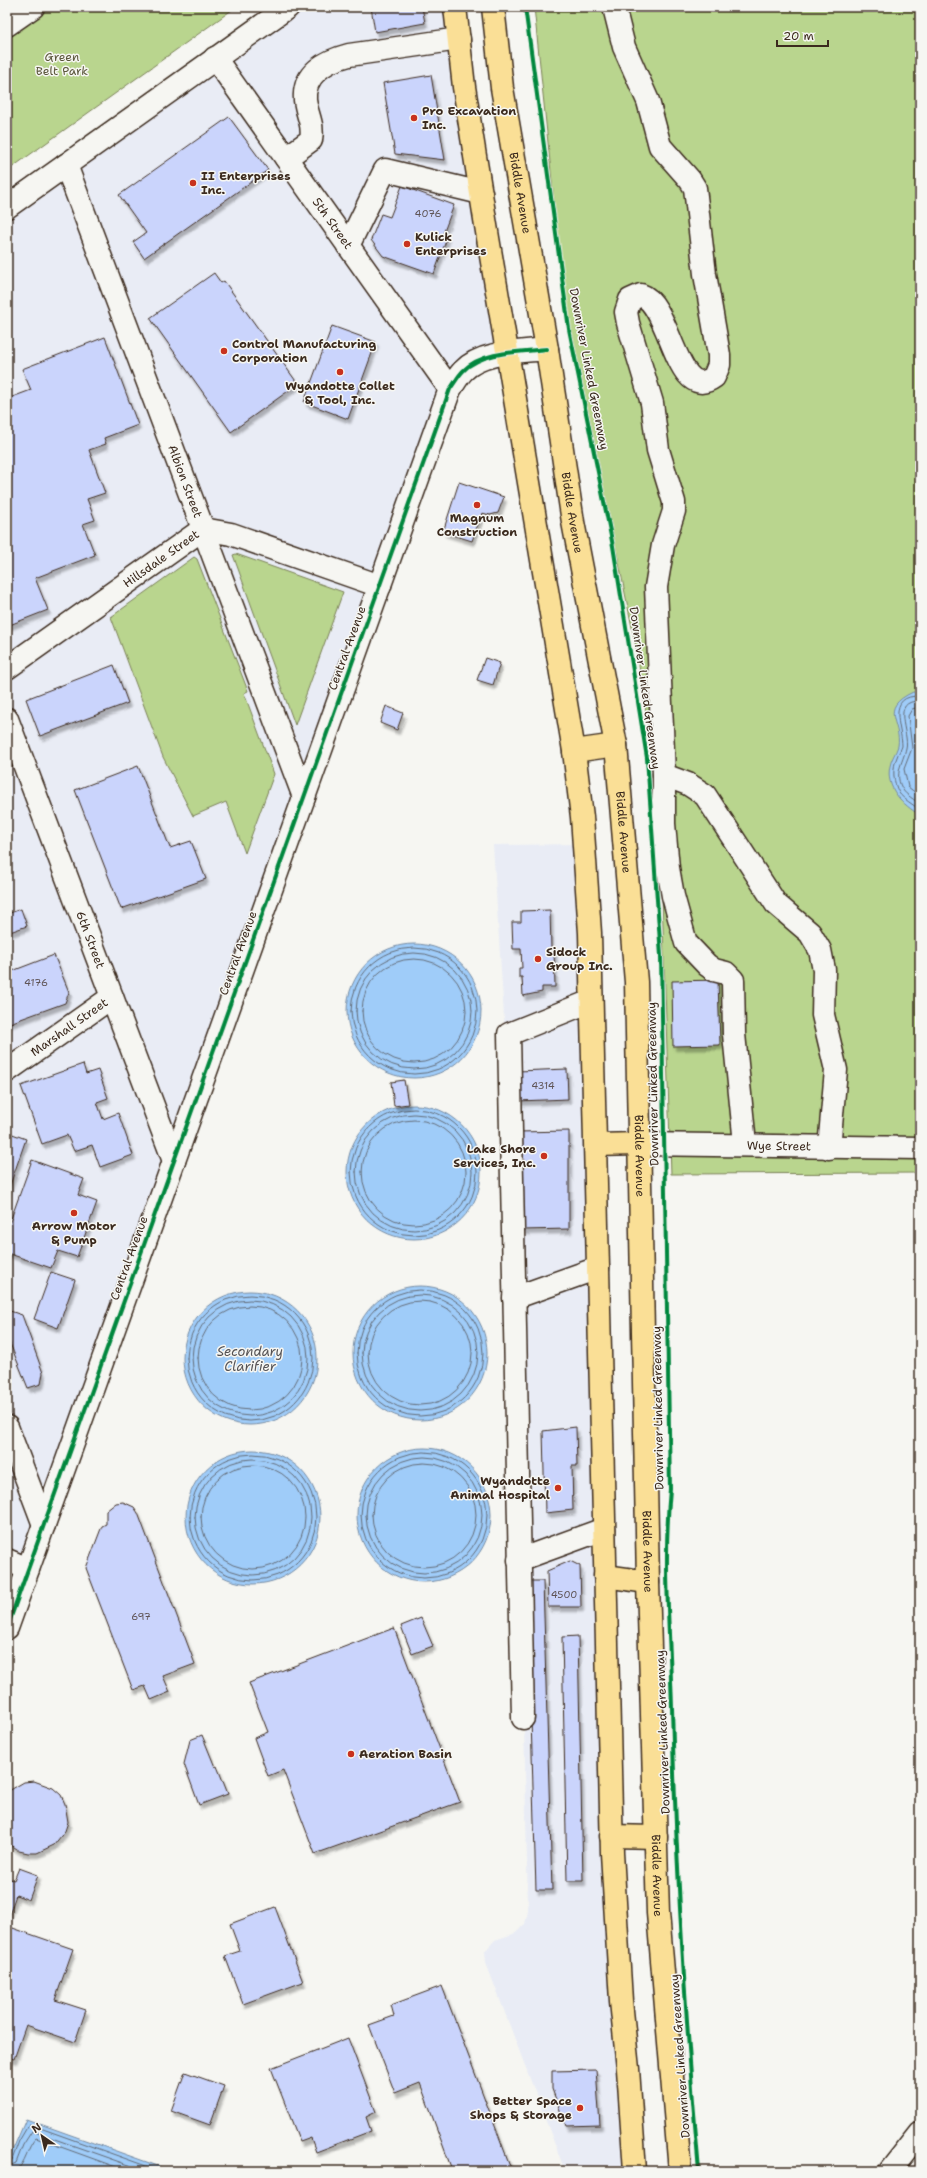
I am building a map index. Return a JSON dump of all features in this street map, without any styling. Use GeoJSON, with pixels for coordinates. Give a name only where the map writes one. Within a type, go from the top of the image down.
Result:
{"type":"FeatureCollection","features":[{"type":"Feature","properties":{"kind":"main road"},"geometry":{"type":"LineString","coordinates":[[455,7],[458,39],[481,193],[574,751],[587,875],[596,1145],[611,1836],[621,2001],[628,2069],[635,2171]]}},
{"type":"Feature","properties":{"kind":"main road","name":"Biddle Avenue"},"geometry":{"type":"LineString","coordinates":[[493,7],[502,88],[547,349],[573,522],[616,745],[636,982],[648,1582],[658,1913],[680,2171]]}},
{"type":"Feature","properties":{"kind":"main road"},"geometry":{"type":"LineString","coordinates":[[574,751],[616,745]]}},
{"type":"Feature","properties":{"kind":"main road"},"geometry":{"type":"LineString","coordinates":[[596,1145],[639,1144]]}},
{"type":"Feature","properties":{"kind":"main road"},"geometry":{"type":"LineString","coordinates":[[605,1576],[648,1582]]}},
{"type":"Feature","properties":{"kind":"main road"},"geometry":{"type":"LineString","coordinates":[[611,1836],[656,1837]]}},
{"type":"Feature","properties":{"kind":"street"},"geometry":{"type":"LineString","coordinates":[[7,25],[33,7]]}},
{"type":"Feature","properties":{"kind":"street"},"geometry":{"type":"LineString","coordinates":[[7,207],[288,7]]}},
{"type":"Feature","properties":{"kind":"street"},"geometry":{"type":"LineString","coordinates":[[614,7],[624,47],[648,101],[660,146],[690,180],[695,188],[705,274],[719,355],[719,365],[714,377],[702,383],[694,381],[683,369],[662,319],[652,302],[641,295],[635,296],[630,300],[626,312],[628,323],[652,403],[658,450],[674,502],[674,511],[663,545],[656,586],[667,776],[668,868],[673,896],[686,943],[690,950],[714,970],[726,973],[733,980],[734,1034],[745,1144]]}},
{"type":"Feature","properties":{"kind":"street"},"geometry":{"type":"LineString","coordinates":[[286,158],[311,140],[313,129],[305,100],[306,88],[311,76],[320,67],[336,59],[349,55],[458,39]]}},
{"type":"Feature","properties":{"kind":"street","name":"5th Street"},"geometry":{"type":"LineString","coordinates":[[215,58],[450,389]]}},
{"type":"Feature","properties":{"kind":"street","name":"Albion Street"},"geometry":{"type":"LineString","coordinates":[[66,165],[304,797]]}},
{"type":"Feature","properties":{"kind":"street"},"geometry":{"type":"LineString","coordinates":[[348,246],[385,170],[481,193]]}},
{"type":"Feature","properties":{"kind":"street","name":"Central Avenue"},"geometry":{"type":"LineString","coordinates":[[7,1628],[450,389],[463,371],[484,359],[508,353],[547,349]]}},
{"type":"Feature","properties":{"kind":"street","name":"Hillsdale Street"},"geometry":{"type":"LineString","coordinates":[[7,668],[203,529],[231,534],[380,586]]}},
{"type":"Feature","properties":{"kind":"street","name":"6th Street"},"geometry":{"type":"LineString","coordinates":[[7,719],[174,1161]]}},
{"type":"Feature","properties":{"kind":"street"},"geometry":{"type":"LineString","coordinates":[[667,776],[705,795],[776,904],[810,933],[820,950],[824,970],[823,1016],[836,1070],[829,1148]]}},
{"type":"Feature","properties":{"kind":"street","name":"Marshall Street"},"geometry":{"type":"LineString","coordinates":[[7,1071],[112,997]]}},
{"type":"Feature","properties":{"kind":"street"},"geometry":{"type":"LineString","coordinates":[[523,1718],[510,1034],[591,1002]]}},
{"type":"Feature","properties":{"kind":"street","name":"Wye Street"},"geometry":{"type":"LineString","coordinates":[[639,1144],[745,1144],[829,1148],[920,1148]]}},
{"type":"Feature","properties":{"kind":"street"},"geometry":{"type":"LineString","coordinates":[[514,1298],[598,1268]]}},
{"type":"Feature","properties":{"kind":"street"},"geometry":{"type":"LineString","coordinates":[[7,1426],[44,1524]]}},
{"type":"Feature","properties":{"kind":"street"},"geometry":{"type":"LineString","coordinates":[[519,1560],[604,1529]]}},
{"type":"Feature","properties":{"kind":"street"},"geometry":{"type":"LineString","coordinates":[[7,1560],[28,1569]]}},
{"type":"Feature","properties":{"kind":"street"},"geometry":{"type":"LineString","coordinates":[[890,2171],[920,2133]]}},
{"type":"Feature","properties":{"kind":"shaded area"},"geometry":{"type":"Polygon","coordinates":[[[288,7],[455,7],[508,353],[463,371],[7,1628],[7,207],[288,7]]]}},
{"type":"Feature","properties":{"kind":"shaded area"},"geometry":{"type":"Polygon","coordinates":[[[584,844],[634,2171],[565,2171],[486,1963],[485,1951],[495,1940],[513,1934],[525,1924],[528,1911],[522,1625],[505,1033],[493,845],[584,844]]]}},
{"type":"Feature","properties":{"kind":"green space","name":"Green Belt Park"},"geometry":{"type":"Polygon","coordinates":[[[48,7],[236,7],[7,171],[7,36],[48,7]]]}},
{"type":"Feature","properties":{"kind":"green space"},"geometry":{"type":"Polygon","coordinates":[[[534,7],[920,7],[920,1173],[671,1174],[659,802],[637,652],[563,288],[534,7]]]}},
{"type":"Feature","properties":{"kind":"green space"},"geometry":{"type":"Polygon","coordinates":[[[236,554],[343,592],[295,725],[233,555],[236,554]]]}},
{"type":"Feature","properties":{"kind":"green space"},"geometry":{"type":"Polygon","coordinates":[[[194,557],[197,559],[248,691],[244,693],[274,774],[245,853],[226,802],[193,816],[163,757],[111,617],[194,557]]]}},
{"type":"Feature","properties":{"kind":"water"},"geometry":{"type":"Polygon","coordinates":[[[913,692],[920,693],[920,815],[907,806],[897,795],[890,782],[889,774],[891,763],[898,746],[898,737],[893,710],[902,698],[913,692]]]}},
{"type":"Feature","properties":{"kind":"water"},"geometry":{"type":"Polygon","coordinates":[[[421,944],[446,952],[457,959],[466,968],[476,985],[480,998],[480,1024],[476,1037],[466,1054],[457,1063],[440,1073],[427,1077],[407,1078],[382,1070],[371,1063],[362,1054],[352,1037],[348,1024],[347,1004],[355,979],[362,968],[371,959],[388,949],[401,945],[421,944]]]}},
{"type":"Feature","properties":{"kind":"water"},"geometry":{"type":"Polygon","coordinates":[[[421,1105],[446,1113],[457,1120],[466,1129],[476,1146],[480,1159],[480,1185],[476,1198],[466,1215],[457,1224],[440,1234],[427,1238],[407,1239],[382,1231],[371,1224],[362,1215],[352,1198],[348,1185],[347,1165],[355,1140],[362,1129],[371,1120],[388,1110],[401,1106],[421,1105]]]}},
{"type":"Feature","properties":{"kind":"water"},"geometry":{"type":"Polygon","coordinates":[[[427,1286],[452,1294],[463,1301],[472,1310],[482,1327],[486,1340],[486,1366],[482,1379],[472,1396],[463,1405],[446,1415],[433,1419],[413,1420],[388,1412],[377,1405],[368,1396],[358,1379],[354,1366],[353,1346],[361,1321],[368,1310],[377,1301],[394,1291],[407,1287],[427,1286]]]}},
{"type":"Feature","properties":{"kind":"water","name":"Secondary Clarifier"},"geometry":{"type":"Polygon","coordinates":[[[243,1291],[257,1291],[276,1296],[298,1310],[312,1332],[316,1345],[316,1371],[312,1384],[298,1406],[276,1420],[257,1425],[243,1425],[224,1420],[202,1406],[188,1384],[183,1365],[183,1351],[188,1332],[202,1310],[224,1296],[243,1291]]]}},
{"type":"Feature","properties":{"kind":"water"},"geometry":{"type":"Polygon","coordinates":[[[431,1448],[456,1456],[467,1463],[476,1472],[486,1489],[490,1502],[490,1528],[486,1541],[476,1558],[467,1567],[450,1577],[437,1581],[417,1582],[392,1574],[381,1567],[372,1558],[362,1541],[358,1528],[357,1508],[365,1483],[372,1472],[381,1463],[398,1453],[411,1449],[431,1448]]]}},
{"type":"Feature","properties":{"kind":"water"},"geometry":{"type":"Polygon","coordinates":[[[253,1450],[278,1455],[300,1470],[315,1492],[320,1517],[315,1542],[300,1564],[278,1579],[253,1584],[228,1579],[206,1564],[191,1542],[186,1517],[191,1492],[206,1470],[228,1455],[253,1450]]]}},
{"type":"Feature","properties":{"kind":"water"},"geometry":{"type":"Polygon","coordinates":[[[26,2119],[172,2171],[7,2171],[7,2163],[26,2119]]]}},
{"type":"Feature","properties":{"kind":"building"},"geometry":{"type":"Polygon","coordinates":[[[371,7],[422,7],[425,23],[375,32],[371,7]]]}},
{"type":"Feature","properties":{"kind":"building","name":"Pro Excavation Inc."},"geometry":{"type":"Polygon","coordinates":[[[431,75],[445,160],[395,154],[383,83],[431,75]]]}},
{"type":"Feature","properties":{"kind":"building","name":"II Enterprises Inc."},"geometry":{"type":"Polygon","coordinates":[[[229,117],[268,170],[144,258],[133,242],[146,233],[119,195],[229,117]]]}},
{"type":"Feature","properties":{"kind":"building"},"geometry":{"type":"Polygon","coordinates":[[[402,186],[454,205],[442,237],[447,238],[434,274],[383,256],[371,240],[381,214],[390,217],[402,186]]]}},
{"type":"Feature","properties":{"kind":"building","name":"Control Manufacturing Corporation"},"geometry":{"type":"Polygon","coordinates":[[[214,273],[221,283],[224,281],[298,384],[231,432],[150,318],[214,273]]]}},
{"type":"Feature","properties":{"kind":"building","name":"Wyandotte Collet & Tool, Inc."},"geometry":{"type":"Polygon","coordinates":[[[332,326],[376,342],[348,419],[304,402],[332,326]]]}},
{"type":"Feature","properties":{"kind":"building"},"geometry":{"type":"Polygon","coordinates":[[[105,337],[138,425],[104,438],[106,444],[89,450],[105,493],[87,499],[95,520],[83,524],[95,555],[35,578],[48,610],[7,626],[7,399],[31,390],[22,369],[105,337]]]}},
{"type":"Feature","properties":{"kind":"building","name":"Magnum Construction"},"geometry":{"type":"Polygon","coordinates":[[[459,482],[504,497],[498,513],[490,515],[482,513],[472,541],[443,532],[459,482]]]}},
{"type":"Feature","properties":{"kind":"building"},"geometry":{"type":"Polygon","coordinates":[[[485,658],[500,663],[493,685],[477,680],[485,658]]]}},
{"type":"Feature","properties":{"kind":"building"},"geometry":{"type":"Polygon","coordinates":[[[114,665],[128,703],[40,736],[26,699],[114,665]]]}},
{"type":"Feature","properties":{"kind":"building"},"geometry":{"type":"Polygon","coordinates":[[[386,706],[403,713],[397,730],[380,723],[386,706]]]}},
{"type":"Feature","properties":{"kind":"building"},"geometry":{"type":"Polygon","coordinates":[[[138,766],[170,848],[191,841],[206,879],[121,909],[75,790],[138,766]]]}},
{"type":"Feature","properties":{"kind":"building"},"geometry":{"type":"Polygon","coordinates":[[[21,909],[27,926],[7,933],[7,914],[21,909]]]}},
{"type":"Feature","properties":{"kind":"building","name":"Sidock Group Inc."},"geometry":{"type":"Polygon","coordinates":[[[550,910],[551,950],[554,949],[555,987],[542,987],[542,992],[523,996],[522,977],[519,977],[519,968],[522,968],[521,949],[513,949],[512,922],[521,922],[521,911],[550,910]]]}},
{"type":"Feature","properties":{"kind":"building"},"geometry":{"type":"Polygon","coordinates":[[[54,955],[69,992],[65,1003],[7,1024],[7,973],[54,955]]]}},
{"type":"Feature","properties":{"kind":"building"},"geometry":{"type":"Polygon","coordinates":[[[718,980],[720,1045],[673,1046],[672,981],[718,980]]]}},
{"type":"Feature","properties":{"kind":"building"},"geometry":{"type":"Polygon","coordinates":[[[83,1064],[86,1074],[98,1070],[108,1098],[97,1102],[103,1119],[118,1113],[133,1155],[100,1167],[92,1145],[74,1151],[67,1135],[42,1144],[21,1086],[83,1064]]]}},
{"type":"Feature","properties":{"kind":"building"},"geometry":{"type":"Polygon","coordinates":[[[567,1069],[568,1099],[519,1101],[518,1071],[567,1069]]]}},
{"type":"Feature","properties":{"kind":"building"},"geometry":{"type":"Polygon","coordinates":[[[404,1080],[408,1104],[394,1106],[391,1082],[404,1080]]]}},
{"type":"Feature","properties":{"kind":"building","name":"Lake Shore Services, Inc."},"geometry":{"type":"Polygon","coordinates":[[[569,1131],[569,1229],[522,1230],[517,1132],[569,1131]]]}},
{"type":"Feature","properties":{"kind":"building"},"geometry":{"type":"Polygon","coordinates":[[[7,1132],[26,1139],[7,1194],[7,1132]]]}},
{"type":"Feature","properties":{"kind":"building"},"geometry":{"type":"Polygon","coordinates":[[[32,1160],[84,1179],[78,1195],[97,1202],[77,1257],[58,1251],[51,1268],[7,1253],[7,1230],[32,1160]]]}},
{"type":"Feature","properties":{"kind":"building"},"geometry":{"type":"Polygon","coordinates":[[[51,1272],[75,1280],[58,1328],[34,1319],[51,1272]]]}},
{"type":"Feature","properties":{"kind":"building"},"geometry":{"type":"Polygon","coordinates":[[[7,1310],[22,1315],[43,1373],[41,1384],[28,1388],[7,1336],[7,1310]]]}},
{"type":"Feature","properties":{"kind":"building","name":"Wyandotte Animal Hospital"},"geometry":{"type":"Polygon","coordinates":[[[576,1427],[577,1466],[572,1466],[573,1510],[545,1513],[543,1431],[576,1427]]]}},
{"type":"Feature","properties":{"kind":"building"},"geometry":{"type":"Polygon","coordinates":[[[123,1502],[134,1507],[138,1513],[195,1664],[163,1676],[170,1692],[151,1700],[145,1686],[133,1690],[86,1568],[102,1526],[106,1524],[106,1511],[116,1503],[123,1502]]]}},
{"type":"Feature","properties":{"kind":"building"},"geometry":{"type":"Polygon","coordinates":[[[570,1561],[580,1566],[581,1607],[548,1607],[547,1571],[570,1561]]]}},
{"type":"Feature","properties":{"kind":"building"},"geometry":{"type":"Polygon","coordinates":[[[527,1581],[543,1581],[552,1890],[536,1890],[527,1581]]]}},
{"type":"Feature","properties":{"kind":"building"},"geometry":{"type":"Polygon","coordinates":[[[421,1618],[433,1646],[412,1654],[401,1626],[421,1618]]]}},
{"type":"Feature","properties":{"kind":"building","name":"Aeration Basin"},"geometry":{"type":"Polygon","coordinates":[[[394,1628],[460,1802],[315,1854],[283,1770],[268,1776],[254,1738],[268,1732],[249,1683],[394,1628]]]}},
{"type":"Feature","properties":{"kind":"building"},"geometry":{"type":"Polygon","coordinates":[[[578,1636],[583,1881],[567,1881],[562,1637],[578,1636]]]}},
{"type":"Feature","properties":{"kind":"building"},"geometry":{"type":"Polygon","coordinates":[[[202,1735],[215,1767],[217,1766],[228,1794],[199,1805],[184,1764],[190,1740],[202,1735]]]}},
{"type":"Feature","properties":{"kind":"building"},"geometry":{"type":"Polygon","coordinates":[[[34,1781],[53,1788],[61,1795],[65,1804],[68,1822],[65,1831],[54,1845],[37,1853],[28,1853],[19,1851],[7,1843],[7,1792],[24,1782],[34,1781]]]}},
{"type":"Feature","properties":{"kind":"building"},"geometry":{"type":"Polygon","coordinates":[[[19,1868],[38,1875],[29,1900],[16,1895],[7,1921],[7,1878],[14,1880],[19,1868]]]}},
{"type":"Feature","properties":{"kind":"building"},"geometry":{"type":"Polygon","coordinates":[[[275,1907],[303,1982],[243,2004],[225,1956],[240,1951],[230,1924],[275,1907]]]}},
{"type":"Feature","properties":{"kind":"building"},"geometry":{"type":"Polygon","coordinates":[[[7,1926],[73,1949],[55,2000],[86,2010],[75,2042],[26,2025],[14,2059],[7,2057],[7,1926]]]}},
{"type":"Feature","properties":{"kind":"building"},"geometry":{"type":"Polygon","coordinates":[[[442,1986],[512,2171],[449,2171],[452,2170],[420,2083],[395,2093],[369,2025],[394,2016],[391,2005],[442,1986]]]}},
{"type":"Feature","properties":{"kind":"building"},"geometry":{"type":"Polygon","coordinates":[[[348,2038],[376,2112],[366,2117],[371,2131],[316,2152],[311,2138],[300,2142],[271,2068],[348,2038]]]}},
{"type":"Feature","properties":{"kind":"building","name":"Better Space Shops & Storage"},"geometry":{"type":"Polygon","coordinates":[[[596,2070],[600,2125],[566,2126],[552,2089],[552,2071],[596,2070]]]}},
{"type":"Feature","properties":{"kind":"building"},"geometry":{"type":"Polygon","coordinates":[[[185,2072],[224,2086],[210,2125],[171,2111],[185,2072]]]}},
{"type":"Feature","properties":{"kind":"cycle path","name":"Downriver Linked Greenway"},"geometry":{"type":"LineString","coordinates":[[525,7],[569,329],[613,546],[647,758],[661,956],[670,1489],[667,1571],[676,1824],[689,2055],[699,2171]]}},
{"type":"Feature","properties":{"kind":"cycle path"},"geometry":{"type":"LineString","coordinates":[[7,1628],[450,389],[463,371],[471,364],[480,360],[491,356],[514,352],[547,349]]}},
{"type":"Feature","properties":{"kind":"place","name":"Pro Excavation Inc."},"geometry":{"type":"Point","coordinates":[414,118]}},
{"type":"Feature","properties":{"kind":"place","name":"II Enterprises Inc."},"geometry":{"type":"Point","coordinates":[193,183]}},
{"type":"Feature","properties":{"kind":"place","name":"Kulick Enterprises"},"geometry":{"type":"Point","coordinates":[407,244]}},
{"type":"Feature","properties":{"kind":"place","name":"Control Manufacturing Corporation"},"geometry":{"type":"Point","coordinates":[224,351]}},
{"type":"Feature","properties":{"kind":"place","name":"Wyandotte Collet & Tool, Inc."},"geometry":{"type":"Point","coordinates":[340,372]}},
{"type":"Feature","properties":{"kind":"place","name":"Magnum Construction"},"geometry":{"type":"Point","coordinates":[477,505]}},
{"type":"Feature","properties":{"kind":"place","name":"Sidock Group Inc."},"geometry":{"type":"Point","coordinates":[538,959]}},
{"type":"Feature","properties":{"kind":"place","name":"Lake Shore Services, Inc."},"geometry":{"type":"Point","coordinates":[544,1156]}},
{"type":"Feature","properties":{"kind":"place","name":"Arrow Motor & Pump"},"geometry":{"type":"Point","coordinates":[74,1213]}},
{"type":"Feature","properties":{"kind":"place","name":"Wyandotte Animal Hospital"},"geometry":{"type":"Point","coordinates":[558,1488]}},
{"type":"Feature","properties":{"kind":"place","name":"Aeration Basin"},"geometry":{"type":"Point","coordinates":[351,1754]}},
{"type":"Feature","properties":{"kind":"place","name":"Better Space Shops & Storage"},"geometry":{"type":"Point","coordinates":[580,2108]}}]}
